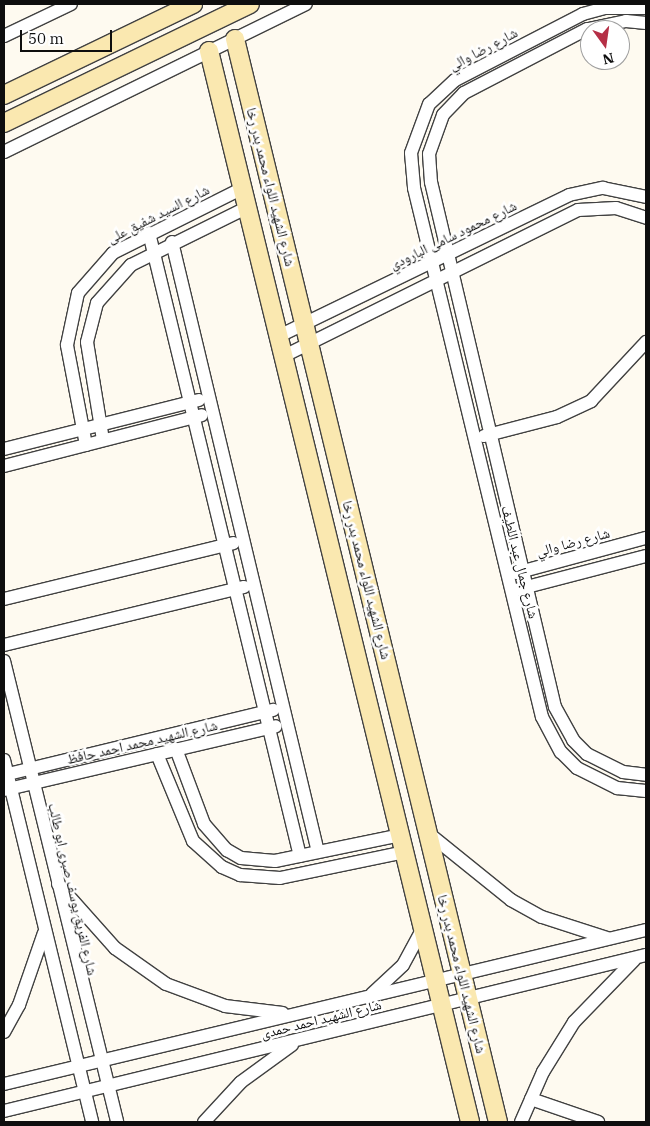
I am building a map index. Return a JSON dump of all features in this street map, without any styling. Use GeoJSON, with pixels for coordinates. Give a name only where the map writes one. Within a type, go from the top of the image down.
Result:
{"type":"FeatureCollection","features":[{"type":"Feature","properties":{"kind":"street"},"geometry":{"type":"LineString","coordinates":[[4,36],[71,4]]}},
{"type":"Feature","properties":{"kind":"street"},"geometry":{"type":"LineString","coordinates":[[4,95],[174,8],[193,4]]}},
{"type":"Feature","properties":{"kind":"street"},"geometry":{"type":"LineString","coordinates":[[4,123],[250,4]]}},
{"type":"Feature","properties":{"kind":"street"},"geometry":{"type":"LineString","coordinates":[[4,152],[306,4]]}},
{"type":"Feature","properties":{"kind":"street","name":"شارع رضا والي"},"geometry":{"type":"LineString","coordinates":[[436,281],[411,171],[414,136],[441,91],[498,58],[583,14],[605,8],[646,8]]}},
{"type":"Feature","properties":{"kind":"street"},"geometry":{"type":"LineString","coordinates":[[452,272],[429,168],[431,140],[452,104],[507,71],[587,29],[626,21],[646,23]]}},
{"type":"Feature","properties":{"kind":"street","name":"شارع الشهيد اللواء محمد بدر رخا"},"geometry":{"type":"LineString","coordinates":[[235,38],[498,1122]]}},
{"type":"Feature","properties":{"kind":"street","name":"شارع الشهيد اللواء محمد بدر رخا"},"geometry":{"type":"LineString","coordinates":[[209,51],[470,1122]]}},
{"type":"Feature","properties":{"kind":"street"},"geometry":{"type":"LineString","coordinates":[[498,58],[507,71]]}},
{"type":"Feature","properties":{"kind":"street"},"geometry":{"type":"LineString","coordinates":[[4,163],[18,145]]}},
{"type":"Feature","properties":{"kind":"street","name":"شارع السيد شفيق على"},"geometry":{"type":"LineString","coordinates":[[86,445],[67,345],[71,310],[99,265],[149,232],[243,188]]}},
{"type":"Feature","properties":{"kind":"street","name":"شارع محمود سامى البارودي"},"geometry":{"type":"LineString","coordinates":[[279,336],[586,190],[620,189],[646,197]]}},
{"type":"Feature","properties":{"kind":"street"},"geometry":{"type":"LineString","coordinates":[[104,440],[88,363],[90,322],[115,278],[155,250],[248,207]]}},
{"type":"Feature","properties":{"kind":"street"},"geometry":{"type":"LineString","coordinates":[[284,356],[578,210],[616,208],[646,218]]}},
{"type":"Feature","properties":{"kind":"street"},"geometry":{"type":"LineString","coordinates":[[149,232],[155,250],[300,856]]}},
{"type":"Feature","properties":{"kind":"street"},"geometry":{"type":"LineString","coordinates":[[172,242],[318,852]]}},
{"type":"Feature","properties":{"kind":"street","name":"شارع جمال عبد اللطيف"},"geometry":{"type":"LineString","coordinates":[[452,272],[523,571],[562,723],[573,740],[604,765],[646,775]]}},
{"type":"Feature","properties":{"kind":"street","name":"شارع جمال عبد اللطيف"},"geometry":{"type":"LineString","coordinates":[[436,281],[542,717],[561,752],[596,780],[646,791]]}},
{"type":"Feature","properties":{"kind":"street"},"geometry":{"type":"LineString","coordinates":[[475,438],[557,417],[591,401],[646,342]]}},
{"type":"Feature","properties":{"kind":"street"},"geometry":{"type":"LineString","coordinates":[[4,450],[209,398]]}},
{"type":"Feature","properties":{"kind":"street"},"geometry":{"type":"LineString","coordinates":[[4,466],[212,413]]}},
{"type":"Feature","properties":{"kind":"street","name":"شارع رضا والي"},"geometry":{"type":"LineString","coordinates":[[508,575],[646,538]]}},
{"type":"Feature","properties":{"kind":"street"},"geometry":{"type":"LineString","coordinates":[[4,599],[243,540]]}},
{"type":"Feature","properties":{"kind":"street"},"geometry":{"type":"LineString","coordinates":[[511,590],[646,556]]}},
{"type":"Feature","properties":{"kind":"street"},"geometry":{"type":"LineString","coordinates":[[4,645],[254,584]]}},
{"type":"Feature","properties":{"kind":"street","name":"شارع الفريق يوسف صبرى ابو طالب"},"geometry":{"type":"LineString","coordinates":[[4,661],[100,1060],[117,1122]]}},
{"type":"Feature","properties":{"kind":"street","name":"شارع الشهيد محمد احمد حافظ"},"geometry":{"type":"LineString","coordinates":[[5,775],[283,708]]}},
{"type":"Feature","properties":{"kind":"street","name":"شارع الشهيد محمد احمد حافظ"},"geometry":{"type":"LineString","coordinates":[[7,790],[287,723]]}},
{"type":"Feature","properties":{"kind":"street"},"geometry":{"type":"LineString","coordinates":[[176,749],[204,824],[227,850],[257,862],[300,856],[400,835]]}},
{"type":"Feature","properties":{"kind":"street"},"geometry":{"type":"LineString","coordinates":[[157,754],[193,841],[222,867],[240,875],[280,878],[404,852]]}},
{"type":"Feature","properties":{"kind":"street"},"geometry":{"type":"LineString","coordinates":[[4,760],[7,790],[76,1066],[92,1122]]}},
{"type":"Feature","properties":{"kind":"street"},"geometry":{"type":"LineString","coordinates":[[428,833],[511,900],[559,923],[610,939]]}},
{"type":"Feature","properties":{"kind":"street"},"geometry":{"type":"LineString","coordinates":[[57,882],[115,948],[166,984],[224,1006],[296,1014]]}},
{"type":"Feature","properties":{"kind":"street"},"geometry":{"type":"LineString","coordinates":[[365,998],[403,965],[423,928]]}},
{"type":"Feature","properties":{"kind":"street","name":"شارع الشهيد احمد حمدى"},"geometry":{"type":"LineString","coordinates":[[4,1084],[436,982],[646,930]]}},
{"type":"Feature","properties":{"kind":"street"},"geometry":{"type":"LineString","coordinates":[[4,1032],[19,1004],[44,933]]}},
{"type":"Feature","properties":{"kind":"street"},"geometry":{"type":"LineString","coordinates":[[521,1122],[530,1099],[574,1022],[641,957]]}},
{"type":"Feature","properties":{"kind":"street","name":"شارع الشهيد احمد حمدى"},"geometry":{"type":"LineString","coordinates":[[4,1111],[641,957]]}},
{"type":"Feature","properties":{"kind":"street"},"geometry":{"type":"LineString","coordinates":[[204,1122],[241,1082],[301,1039]]}},
{"type":"Feature","properties":{"kind":"street"},"geometry":{"type":"LineString","coordinates":[[530,1099],[598,1122]]}}]}
